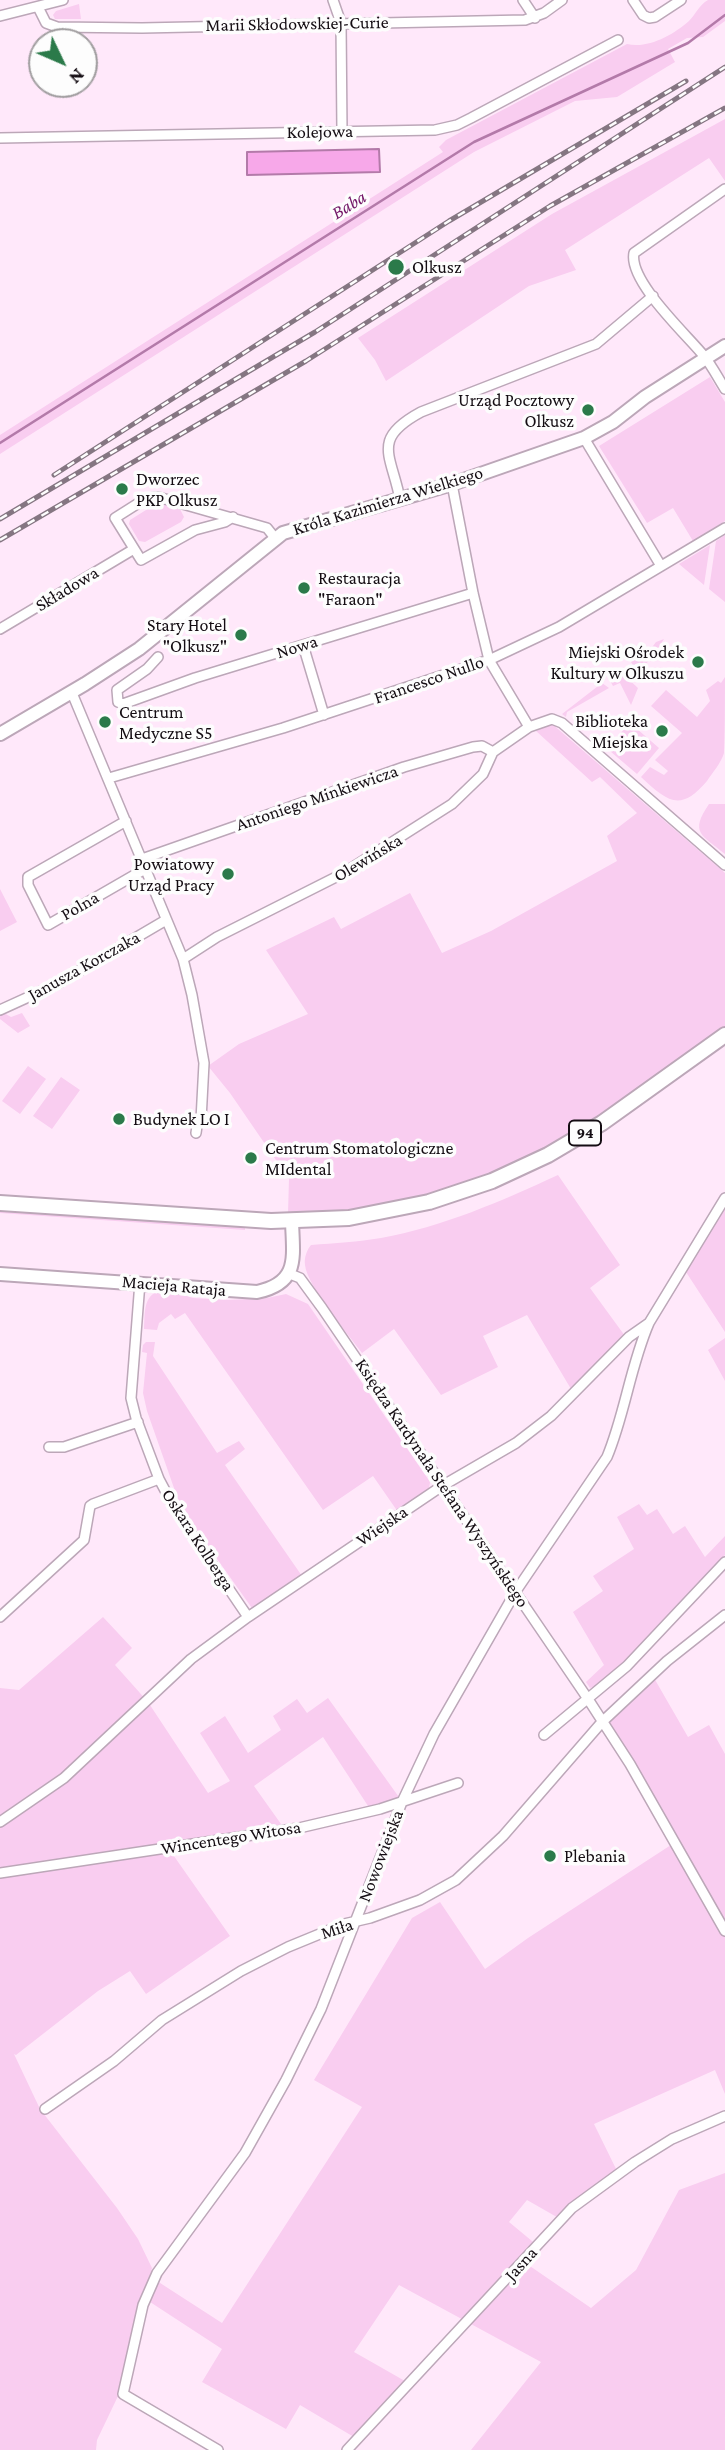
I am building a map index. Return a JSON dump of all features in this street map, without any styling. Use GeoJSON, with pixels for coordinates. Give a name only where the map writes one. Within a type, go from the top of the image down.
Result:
{"type":"FeatureCollection","features":[{"type":"Feature","properties":{"kind":"main road","name":"94"},"geometry":{"type":"LineString","coordinates":[[0,1203],[208,1218],[292,1221],[349,1218],[416,1205],[492,1181],[548,1155],[601,1123],[725,1035]]}},
{"type":"Feature","properties":{"kind":"street"},"geometry":{"type":"LineString","coordinates":[[0,16],[63,0]]}},
{"type":"Feature","properties":{"kind":"street"},"geometry":{"type":"LineString","coordinates":[[333,0],[341,23],[342,132]]}},
{"type":"Feature","properties":{"kind":"street"},"geometry":{"type":"LineString","coordinates":[[523,0],[535,18]]}},
{"type":"Feature","properties":{"kind":"street","name":"Marii Skłodowskiej-Curie"},"geometry":{"type":"LineString","coordinates":[[38,7],[46,23],[57,27],[142,28],[525,20],[535,18],[562,0]]}},
{"type":"Feature","properties":{"kind":"street"},"geometry":{"type":"LineString","coordinates":[[633,0],[643,15],[652,18],[681,0]]}},
{"type":"Feature","properties":{"kind":"street","name":"Kolejowa"},"geometry":{"type":"LineString","coordinates":[[0,138],[435,130],[457,125],[618,40]]}},
{"type":"Feature","properties":{"kind":"street"},"geometry":{"type":"LineString","coordinates":[[725,189],[634,253],[634,263],[652,295],[706,358],[725,389]]}},
{"type":"Feature","properties":{"kind":"street"},"geometry":{"type":"LineString","coordinates":[[400,499],[387,451],[391,436],[405,421],[596,344],[652,295]]}},
{"type":"Feature","properties":{"kind":"street","name":"Króla Kazimierza Wielkiego"},"geometry":{"type":"LineString","coordinates":[[0,734],[72,693],[139,649],[275,538],[300,528],[452,484],[583,438],[613,422],[646,397],[725,346]]}},
{"type":"Feature","properties":{"kind":"street"},"geometry":{"type":"LineString","coordinates":[[583,438],[661,566]]}},
{"type":"Feature","properties":{"kind":"street"},"geometry":{"type":"LineString","coordinates":[[452,484],[489,660],[528,727],[552,719],[562,723],[725,865]]}},
{"type":"Feature","properties":{"kind":"street"},"geometry":{"type":"LineString","coordinates":[[233,517],[225,522],[195,530],[141,560],[116,518],[145,499],[167,498],[233,517],[267,528],[275,538]]}},
{"type":"Feature","properties":{"kind":"street","name":"Francesco Nullo"},"geometry":{"type":"LineString","coordinates":[[109,778],[324,715],[489,660],[559,627],[725,528]]}},
{"type":"Feature","properties":{"kind":"street","name":"Składowa"},"geometry":{"type":"LineString","coordinates":[[0,629],[134,549]]}},
{"type":"Feature","properties":{"kind":"street","name":"Nowa"},"geometry":{"type":"LineString","coordinates":[[158,657],[148,669],[117,690],[118,702],[123,704],[195,678],[473,593]]}},
{"type":"Feature","properties":{"kind":"street"},"geometry":{"type":"LineString","coordinates":[[303,645],[324,715]]}},
{"type":"Feature","properties":{"kind":"street"},"geometry":{"type":"LineString","coordinates":[[72,693],[183,959],[204,1063],[201,1120],[197,1133]]}},
{"type":"Feature","properties":{"kind":"street","name":"Olewińska"},"geometry":{"type":"LineString","coordinates":[[183,959],[217,937],[342,874],[412,831],[465,794],[488,768],[493,752],[528,727]]}},
{"type":"Feature","properties":{"kind":"street","name":"Antoniego Minkiewicza"},"geometry":{"type":"LineString","coordinates":[[142,859],[404,767],[473,747],[482,746],[493,752]]}},
{"type":"Feature","properties":{"kind":"street","name":"Polna"},"geometry":{"type":"LineString","coordinates":[[126,821],[28,877],[27,886],[48,925],[145,869]]}},
{"type":"Feature","properties":{"kind":"street","name":"Janusza Korczaka"},"geometry":{"type":"LineString","coordinates":[[0,1010],[57,984],[166,920]]}},
{"type":"Feature","properties":{"kind":"street","name":"Wiejska"},"geometry":{"type":"LineString","coordinates":[[0,1822],[64,1778],[191,1659],[248,1617],[442,1486],[516,1443],[551,1416],[629,1337],[649,1323],[725,1198]]}},
{"type":"Feature","properties":{"kind":"street"},"geometry":{"type":"LineString","coordinates":[[290,1274],[293,1263],[292,1221]]}},
{"type":"Feature","properties":{"kind":"street","name":"Macieja Rataja"},"geometry":{"type":"LineString","coordinates":[[0,1273],[257,1292],[275,1287],[290,1274]]}},
{"type":"Feature","properties":{"kind":"street","name":"Księdza Kardynała Stefana Wyszyńskiego"},"geometry":{"type":"LineString","coordinates":[[290,1274],[300,1278],[588,1699]]}},
{"type":"Feature","properties":{"kind":"street","name":"Oskara Kolberga"},"geometry":{"type":"LineString","coordinates":[[140,1282],[131,1398],[138,1422],[159,1479],[176,1511],[248,1617]]}},
{"type":"Feature","properties":{"kind":"street","name":"Nowowiejska"},"geometry":{"type":"LineString","coordinates":[[218,2450],[123,2394],[143,2305],[158,2273],[245,2153],[279,2092],[321,2009],[402,1802],[434,1734],[516,1591],[607,1457],[615,1438],[634,1360],[649,1323]]}},
{"type":"Feature","properties":{"kind":"street"},"geometry":{"type":"LineString","coordinates":[[49,1447],[64,1447],[138,1422]]}},
{"type":"Feature","properties":{"kind":"street"},"geometry":{"type":"LineString","coordinates":[[0,1617],[84,1540],[90,1506],[159,1479]]}},
{"type":"Feature","properties":{"kind":"street"},"geometry":{"type":"LineString","coordinates":[[544,1735],[627,1666],[725,1562]]}},
{"type":"Feature","properties":{"kind":"street","name":"Miła"},"geometry":{"type":"LineString","coordinates":[[45,2109],[114,2061],[162,2020],[241,1971],[288,1947],[344,1924],[420,1900],[456,1880],[503,1836],[603,1722],[667,1661],[725,1615]]}},
{"type":"Feature","properties":{"kind":"street"},"geometry":{"type":"LineString","coordinates":[[588,1699],[630,1764],[725,1931]]}},
{"type":"Feature","properties":{"kind":"street","name":"Wincentego Witosa"},"geometry":{"type":"LineString","coordinates":[[0,1873],[299,1828],[360,1815],[458,1783]]}},
{"type":"Feature","properties":{"kind":"street","name":"Jasna"},"geometry":{"type":"LineString","coordinates":[[347,2450],[572,2208],[672,2139],[725,2116]]}},
{"type":"Feature","properties":{"kind":"shaded area"},"geometry":{"type":"Polygon","coordinates":[[[708,0],[725,0],[725,21],[703,37],[687,38],[668,49],[675,62],[617,97],[575,101],[474,152],[0,454],[0,435],[443,152],[439,147],[446,140],[627,44],[652,43],[668,36],[689,21],[708,0]]]}},
{"type":"Feature","properties":{"kind":"shaded area"},"geometry":{"type":"Polygon","coordinates":[[[79,4],[81,19],[55,19],[53,15],[56,11],[79,4]]]}},
{"type":"Feature","properties":{"kind":"shaded area"},"geometry":{"type":"Polygon","coordinates":[[[725,119],[725,181],[709,158],[565,250],[576,270],[529,286],[386,381],[375,360],[358,338],[552,214],[725,119]]]}},
{"type":"Feature","properties":{"kind":"shaded area"},"geometry":{"type":"Polygon","coordinates":[[[379,149],[380,172],[247,175],[247,152],[379,149]]]}},
{"type":"Feature","properties":{"kind":"shaded area"},"geometry":{"type":"Polygon","coordinates":[[[710,377],[725,402],[725,521],[693,541],[673,508],[647,523],[599,446],[710,377]]]}},
{"type":"Feature","properties":{"kind":"shaded area"},"geometry":{"type":"Polygon","coordinates":[[[165,503],[180,509],[184,517],[181,522],[145,542],[139,541],[129,524],[130,520],[154,505],[165,503]]]}},
{"type":"Feature","properties":{"kind":"shaded area"},"geometry":{"type":"Polygon","coordinates":[[[725,535],[725,602],[709,589],[716,541],[725,535]]]}},
{"type":"Feature","properties":{"kind":"shaded area"},"geometry":{"type":"Polygon","coordinates":[[[710,545],[704,585],[679,564],[710,545]]]}},
{"type":"Feature","properties":{"kind":"shaded area"},"geometry":{"type":"Polygon","coordinates":[[[664,639],[649,662],[634,667],[631,662],[647,654],[656,642],[664,639]]]}},
{"type":"Feature","properties":{"kind":"shaded area"},"geometry":{"type":"Polygon","coordinates":[[[616,672],[624,675],[638,688],[631,705],[620,683],[613,686],[608,677],[616,672]]]}},
{"type":"Feature","properties":{"kind":"shaded area"},"geometry":{"type":"Polygon","coordinates":[[[725,677],[724,753],[721,760],[707,781],[689,797],[674,800],[666,797],[641,777],[650,767],[664,775],[668,771],[655,760],[682,733],[651,706],[666,690],[697,717],[710,701],[706,690],[718,681],[721,683],[725,677]]]}},
{"type":"Feature","properties":{"kind":"shaded area"},"geometry":{"type":"Polygon","coordinates":[[[602,683],[609,688],[567,712],[566,717],[562,714],[602,683]]]}},
{"type":"Feature","properties":{"kind":"shaded area"},"geometry":{"type":"Polygon","coordinates":[[[629,722],[659,748],[637,774],[604,746],[618,737],[629,722]]]}},
{"type":"Feature","properties":{"kind":"shaded area"},"geometry":{"type":"Polygon","coordinates":[[[551,723],[725,873],[725,1030],[618,1106],[542,1152],[503,1171],[462,1187],[404,1203],[288,1213],[289,1179],[230,1093],[208,1066],[239,1044],[308,1014],[266,950],[334,917],[341,929],[410,893],[442,953],[491,931],[617,861],[607,836],[637,813],[600,777],[592,782],[536,731],[551,723]]]}},
{"type":"Feature","properties":{"kind":"shaded area"},"geometry":{"type":"Polygon","coordinates":[[[709,804],[725,804],[725,854],[701,833],[699,828],[709,804]]]}},
{"type":"Feature","properties":{"kind":"shaded area"},"geometry":{"type":"Polygon","coordinates":[[[0,889],[17,922],[0,931],[0,889]]]}},
{"type":"Feature","properties":{"kind":"shaded area"},"geometry":{"type":"Polygon","coordinates":[[[4,1013],[11,1017],[22,1013],[30,1026],[18,1033],[0,1019],[0,1015],[4,1013]]]}},
{"type":"Feature","properties":{"kind":"shaded area"},"geometry":{"type":"Polygon","coordinates":[[[28,1066],[46,1079],[20,1114],[2,1101],[28,1066]]]}},
{"type":"Feature","properties":{"kind":"shaded area"},"geometry":{"type":"Polygon","coordinates":[[[61,1077],[80,1090],[52,1129],[33,1116],[61,1077]]]}},
{"type":"Feature","properties":{"kind":"shaded area"},"geometry":{"type":"Polygon","coordinates":[[[558,1175],[620,1265],[590,1288],[625,1336],[571,1389],[527,1315],[483,1336],[498,1367],[441,1395],[394,1329],[362,1353],[320,1297],[307,1274],[305,1259],[311,1245],[372,1239],[427,1227],[558,1175]]]}},
{"type":"Feature","properties":{"kind":"shaded area"},"geometry":{"type":"Polygon","coordinates":[[[723,1207],[725,1209],[725,1332],[686,1272],[723,1207]]]}},
{"type":"Feature","properties":{"kind":"shaded area"},"geometry":{"type":"Polygon","coordinates":[[[0,1208],[245,1227],[245,1230],[0,1213],[0,1208]]]}},
{"type":"Feature","properties":{"kind":"shaded area"},"geometry":{"type":"Polygon","coordinates":[[[156,1292],[228,1300],[286,1294],[308,1304],[430,1482],[429,1489],[398,1512],[373,1476],[323,1510],[185,1313],[175,1319],[171,1314],[159,1323],[157,1330],[144,1329],[147,1303],[156,1292]]]}},
{"type":"Feature","properties":{"kind":"shaded area"},"geometry":{"type":"Polygon","coordinates":[[[725,1338],[725,1381],[708,1350],[725,1338]]]}},
{"type":"Feature","properties":{"kind":"shaded area"},"geometry":{"type":"Polygon","coordinates":[[[146,1342],[155,1342],[153,1356],[217,1453],[239,1441],[245,1449],[225,1465],[302,1576],[254,1611],[181,1508],[143,1393],[147,1353],[142,1352],[146,1342]]]}},
{"type":"Feature","properties":{"kind":"shaded area"},"geometry":{"type":"Polygon","coordinates":[[[639,1504],[647,1515],[657,1509],[673,1534],[685,1526],[705,1557],[725,1536],[725,1555],[639,1649],[603,1681],[590,1688],[586,1682],[604,1665],[573,1612],[603,1591],[593,1576],[634,1549],[617,1517],[639,1504]]]}},
{"type":"Feature","properties":{"kind":"shaded area"},"geometry":{"type":"Polygon","coordinates":[[[103,1617],[132,1648],[115,1665],[148,1702],[208,1793],[230,1781],[200,1733],[225,1716],[248,1753],[281,1730],[273,1716],[297,1699],[307,1713],[328,1698],[401,1800],[370,1809],[323,1737],[254,1786],[286,1831],[169,1849],[230,1936],[146,1994],[130,1971],[98,1991],[14,2054],[40,2109],[117,2208],[138,2239],[152,2268],[119,2394],[97,2440],[96,2450],[0,2450],[0,1688],[19,1690],[103,1617]]]}},
{"type":"Feature","properties":{"kind":"shaded area"},"geometry":{"type":"Polygon","coordinates":[[[654,1678],[688,1737],[709,1725],[725,1754],[725,2094],[715,2070],[594,2124],[619,2175],[562,2220],[527,2200],[509,2222],[538,2246],[524,2262],[591,2308],[636,2270],[679,2190],[725,2173],[725,2450],[471,2450],[541,2362],[399,2285],[354,2352],[412,2385],[359,2440],[300,2405],[286,2429],[202,2382],[222,2349],[147,2300],[157,2281],[222,2323],[362,2107],[314,2080],[412,1918],[440,1902],[485,1969],[674,1843],[604,1727],[654,1678]]]}},
{"type":"Feature","properties":{"kind":"waterway","name":"Baba"},"geometry":{"type":"LineString","coordinates":[[0,443],[474,142],[688,43],[725,15]]}},
{"type":"Feature","properties":{"kind":"railway"},"geometry":{"type":"LineString","coordinates":[[0,519],[315,332],[725,67]]}},
{"type":"Feature","properties":{"kind":"railway"},"geometry":{"type":"LineString","coordinates":[[54,475],[449,221],[686,81]]}},
{"type":"Feature","properties":{"kind":"railway"},"geometry":{"type":"LineString","coordinates":[[0,540],[306,361],[550,206],[725,108]]}},
{"type":"Feature","properties":{"kind":"place","name":"Olkusz"},"geometry":{"type":"Point","coordinates":[396,267]}},
{"type":"Feature","properties":{"kind":"place","name":"Urząd Pocztowy Olkusz"},"geometry":{"type":"Point","coordinates":[588,410]}},
{"type":"Feature","properties":{"kind":"place","name":"Dworzec PKP Olkusz"},"geometry":{"type":"Point","coordinates":[122,489]}},
{"type":"Feature","properties":{"kind":"place","name":"Restauracja \"Faraon\""},"geometry":{"type":"Point","coordinates":[304,588]}},
{"type":"Feature","properties":{"kind":"place","name":"Stary Hotel \"Olkusz\""},"geometry":{"type":"Point","coordinates":[241,635]}},
{"type":"Feature","properties":{"kind":"place","name":"Miejski Ośrodek Kultury w Olkuszu"},"geometry":{"type":"Point","coordinates":[698,662]}},
{"type":"Feature","properties":{"kind":"place","name":"Centrum Medyczne S5"},"geometry":{"type":"Point","coordinates":[105,722]}},
{"type":"Feature","properties":{"kind":"place","name":"Biblioteka Miejska"},"geometry":{"type":"Point","coordinates":[662,731]}},
{"type":"Feature","properties":{"kind":"place","name":"Powiatowy Urząd Pracy"},"geometry":{"type":"Point","coordinates":[228,874]}},
{"type":"Feature","properties":{"kind":"place","name":"Budynek LO I"},"geometry":{"type":"Point","coordinates":[119,1119]}},
{"type":"Feature","properties":{"kind":"place","name":"Centrum Stomatologiczne MIdental"},"geometry":{"type":"Point","coordinates":[251,1158]}},
{"type":"Feature","properties":{"kind":"place","name":"Plebania"},"geometry":{"type":"Point","coordinates":[550,1856]}}]}
